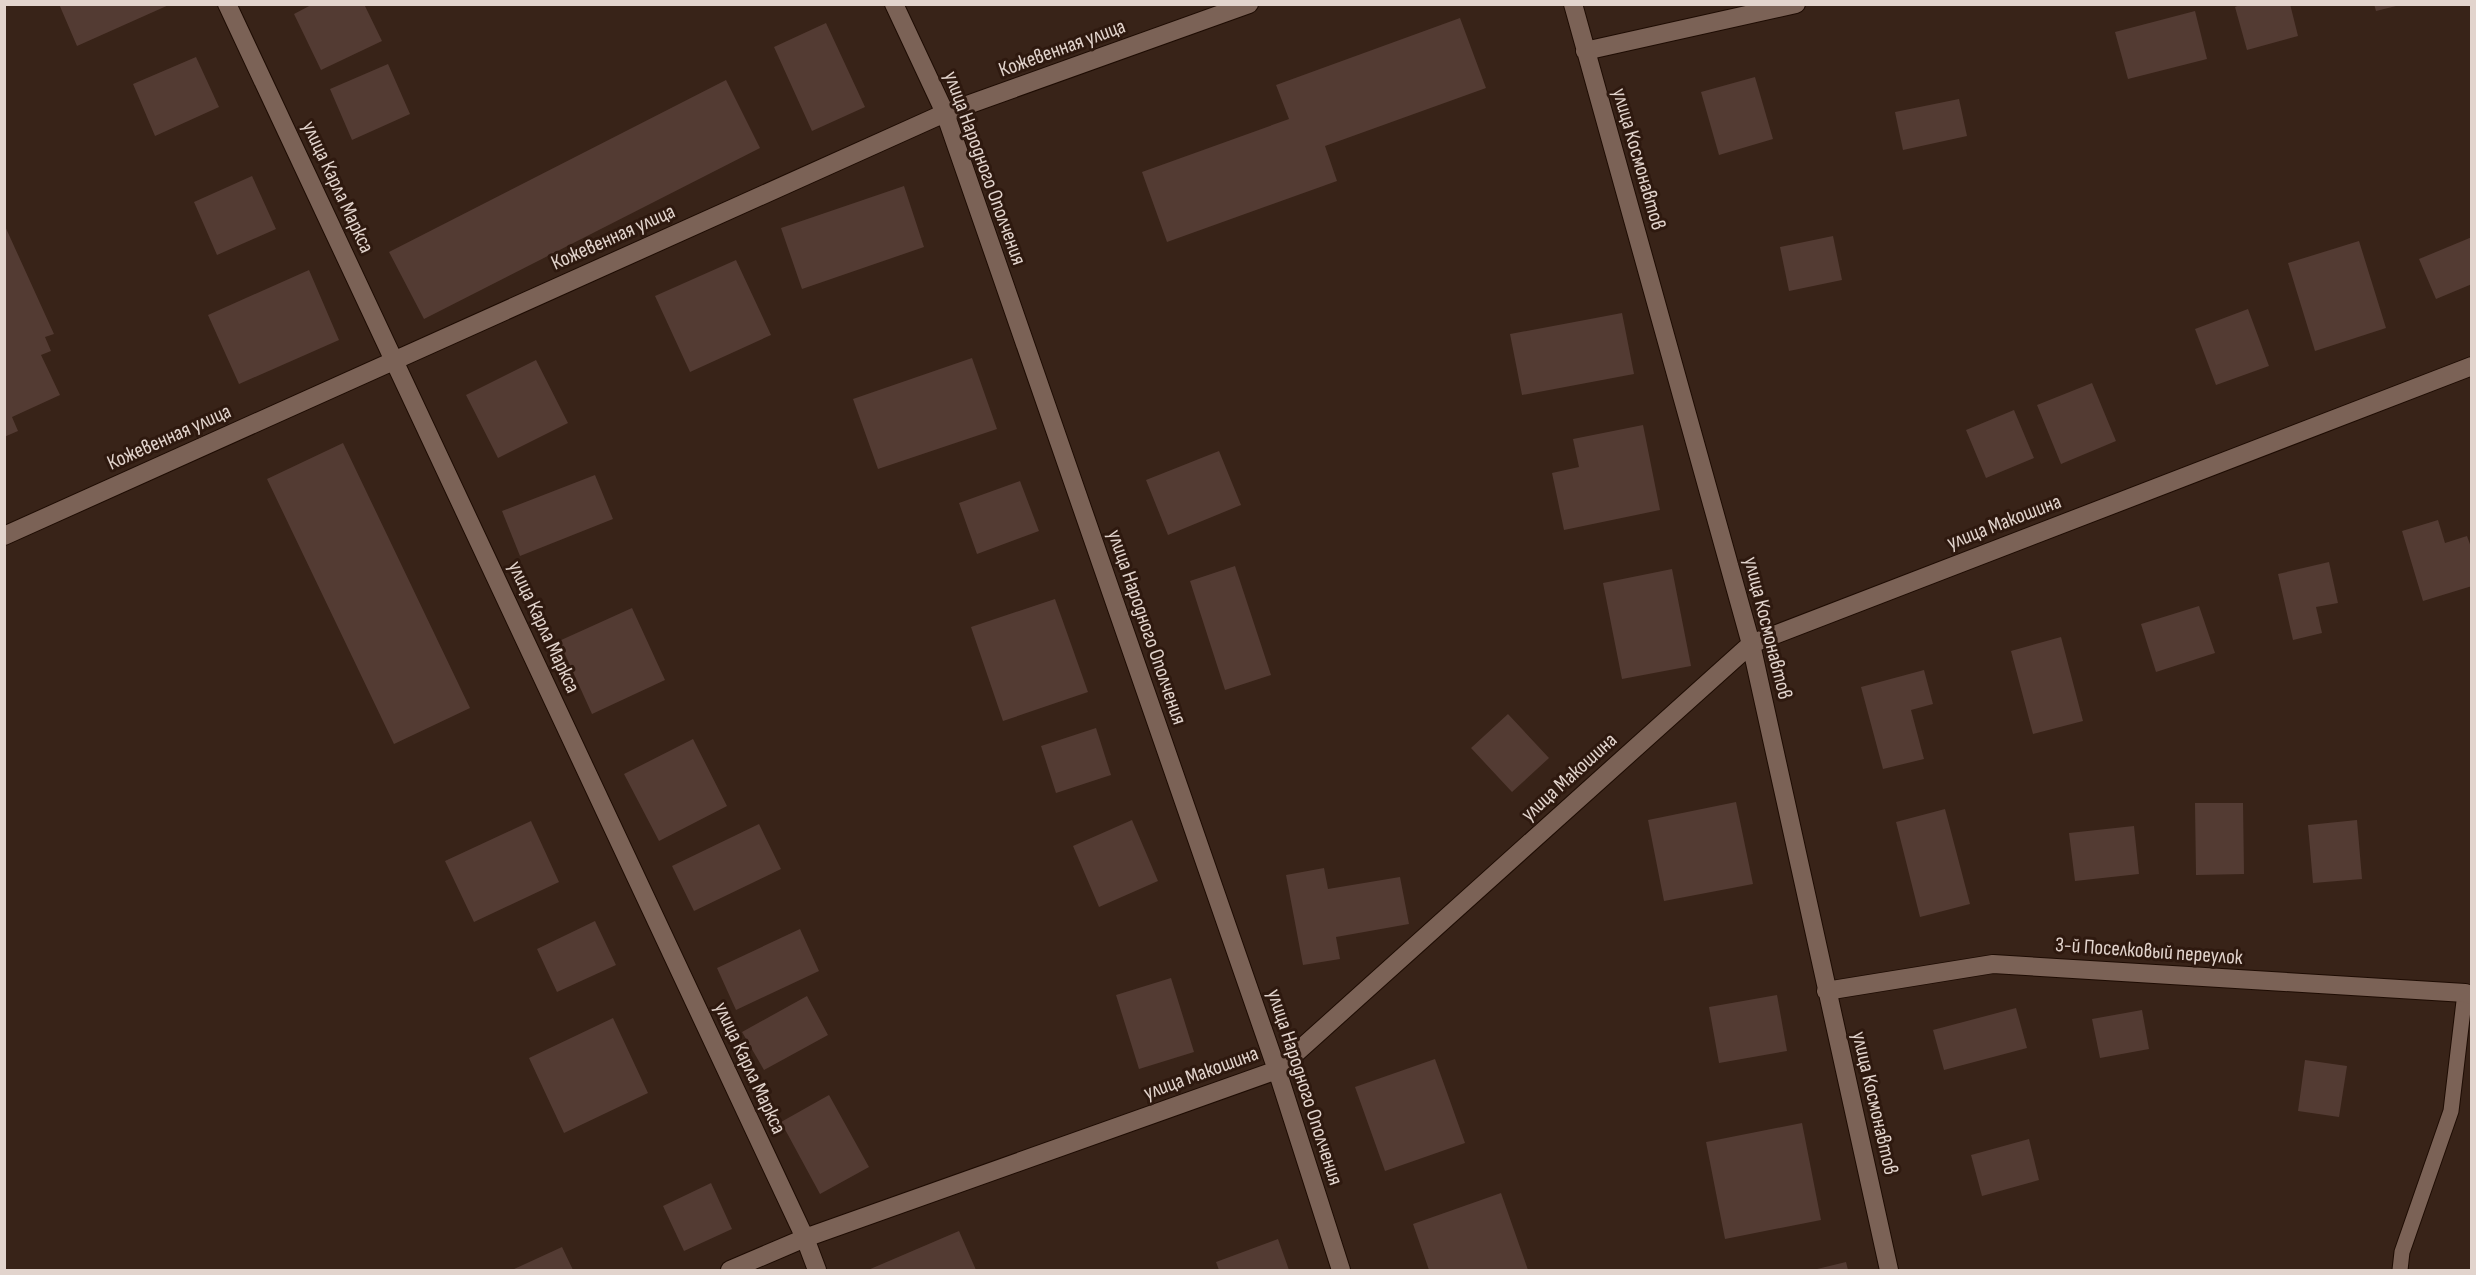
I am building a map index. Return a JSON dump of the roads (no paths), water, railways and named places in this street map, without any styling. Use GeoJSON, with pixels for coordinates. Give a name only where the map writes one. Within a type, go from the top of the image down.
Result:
{"type":"FeatureCollection","features":[{"type":"Feature","properties":{"kind":"street","name":"улица Карла Маркса"},"geometry":{"type":"LineString","coordinates":[[227,4],[805,1238],[817,1270]]}},
{"type":"Feature","properties":{"kind":"street","name":"улица Народного Ополчения"},"geometry":{"type":"LineString","coordinates":[[894,4],[945,113],[1277,1070],[1341,1270]]}},
{"type":"Feature","properties":{"kind":"street","name":"Кожевенная улица"},"geometry":{"type":"LineString","coordinates":[[4,536],[945,113],[1249,4]]}},
{"type":"Feature","properties":{"kind":"street","name":"улица Космонавтов"},"geometry":{"type":"LineString","coordinates":[[1573,4],[1751,644],[1889,1270]]}},
{"type":"Feature","properties":{"kind":"street"},"geometry":{"type":"LineString","coordinates":[[1585,51],[1796,4]]}},
{"type":"Feature","properties":{"kind":"street","name":"улица Макошина"},"geometry":{"type":"LineString","coordinates":[[730,1270],[805,1238],[1277,1070],[1751,644],[2472,366]]}},
{"type":"Feature","properties":{"kind":"street","name":"3-й Поселковый переулок"},"geometry":{"type":"LineString","coordinates":[[1826,991],[1993,964],[2468,994]]}},
{"type":"Feature","properties":{"kind":"lane"},"geometry":{"type":"LineString","coordinates":[[2400,1270],[2402,1252],[2451,1112],[2468,994]]}}]}
